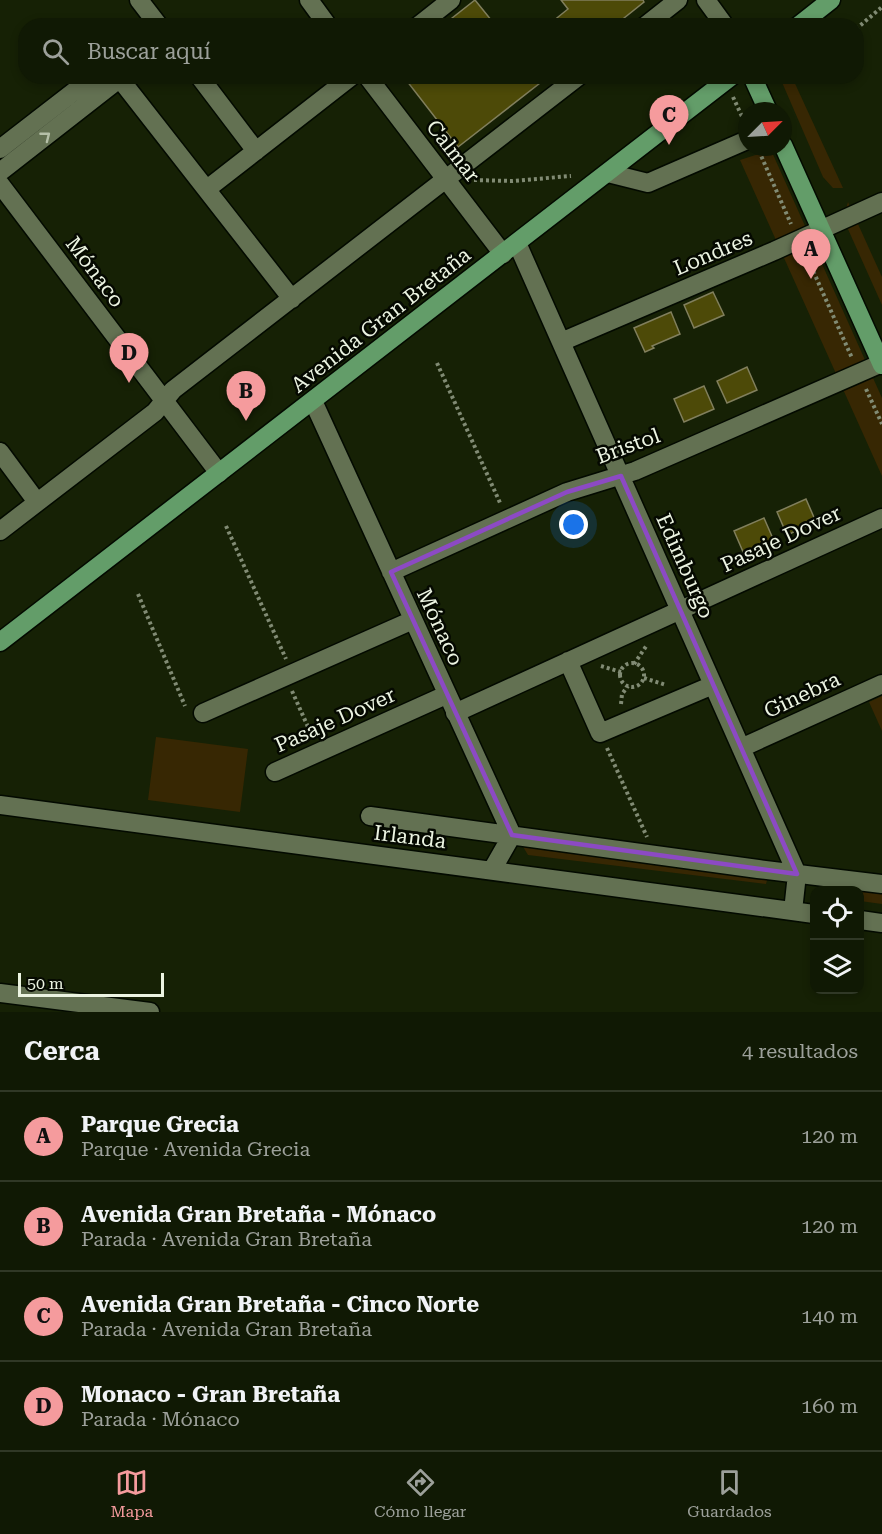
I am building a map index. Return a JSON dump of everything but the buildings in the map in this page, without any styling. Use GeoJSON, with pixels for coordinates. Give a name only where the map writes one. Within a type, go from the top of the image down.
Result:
{"type":"FeatureCollection","features":[{"type":"Feature","properties":{"kind":"main road"},"geometry":{"type":"LineString","coordinates":[[808,18],[831,0]]}},
{"type":"Feature","properties":{"kind":"main road","name":"Avenida Gran Bretaña"},"geometry":{"type":"LineString","coordinates":[[0,642],[723,84]]}},
{"type":"Feature","properties":{"kind":"main road"},"geometry":{"type":"LineString","coordinates":[[756,84],[764,102]]}},
{"type":"Feature","properties":{"kind":"main road"},"geometry":{"type":"LineString","coordinates":[[788,156],[882,364]]}},
{"type":"Feature","properties":{"kind":"street"},"geometry":{"type":"LineString","coordinates":[[139,0],[153,18]]}},
{"type":"Feature","properties":{"kind":"street"},"geometry":{"type":"LineString","coordinates":[[309,0],[322,18]]}},
{"type":"Feature","properties":{"kind":"street"},"geometry":{"type":"LineString","coordinates":[[428,18],[451,0]]}},
{"type":"Feature","properties":{"kind":"street"},"geometry":{"type":"LineString","coordinates":[[655,18],[678,0]]}},
{"type":"Feature","properties":{"kind":"street"},"geometry":{"type":"LineString","coordinates":[[706,0],[719,18]]}},
{"type":"Feature","properties":{"kind":"street"},"geometry":{"type":"LineString","coordinates":[[0,149],[84,84]]}},
{"type":"Feature","properties":{"kind":"street"},"geometry":{"type":"LineString","coordinates":[[0,172],[114,84]]}},
{"type":"Feature","properties":{"kind":"street"},"geometry":{"type":"LineString","coordinates":[[127,84],[292,299]]}},
{"type":"Feature","properties":{"kind":"street"},"geometry":{"type":"LineString","coordinates":[[205,84],[256,151]]}},
{"type":"Feature","properties":{"kind":"street"},"geometry":{"type":"LineString","coordinates":[[207,189],[342,84]]}},
{"type":"Feature","properties":{"kind":"street","name":"Calmar"},"geometry":{"type":"LineString","coordinates":[[373,84],[446,179],[510,248]]}},
{"type":"Feature","properties":{"kind":"street"},"geometry":{"type":"LineString","coordinates":[[0,531],[155,412],[173,390],[569,84]]}},
{"type":"Feature","properties":{"kind":"street"},"geometry":{"type":"LineString","coordinates":[[608,173],[648,183],[738,144]]}},
{"type":"Feature","properties":{"kind":"street","name":"Mónaco"},"geometry":{"type":"LineString","coordinates":[[0,184],[219,473]]}},
{"type":"Feature","properties":{"kind":"street","name":"Londres"},"geometry":{"type":"LineString","coordinates":[[561,342],[882,202]]}},
{"type":"Feature","properties":{"kind":"street","name":"Edimburgo"},"geometry":{"type":"LineString","coordinates":[[510,248],[561,342],[797,874]]}},
{"type":"Feature","properties":{"kind":"street","name":"Bristol"},"geometry":{"type":"LineString","coordinates":[[391,572],[567,492],[621,476],[882,364]]}},
{"type":"Feature","properties":{"kind":"street","name":"Mónaco"},"geometry":{"type":"LineString","coordinates":[[312,401],[512,835]]}},
{"type":"Feature","properties":{"kind":"street"},"geometry":{"type":"LineString","coordinates":[[0,452],[38,502]]}},
{"type":"Feature","properties":{"kind":"street","name":"Pasaje Dover"},"geometry":{"type":"LineString","coordinates":[[455,713],[882,518]]}},
{"type":"Feature","properties":{"kind":"street"},"geometry":{"type":"LineString","coordinates":[[203,713],[412,620]]}},
{"type":"Feature","properties":{"kind":"street"},"geometry":{"type":"LineString","coordinates":[[568,661],[600,733],[713,685]]}},
{"type":"Feature","properties":{"kind":"street","name":"Ginebra"},"geometry":{"type":"LineString","coordinates":[[741,748],[882,684]]}},
{"type":"Feature","properties":{"kind":"street","name":"Pasaje Dover"},"geometry":{"type":"LineString","coordinates":[[275,772],[446,694]]}},
{"type":"Feature","properties":{"kind":"street","name":"Irlanda"},"geometry":{"type":"LineString","coordinates":[[0,805],[810,913]]}},
{"type":"Feature","properties":{"kind":"street","name":"Irlanda"},"geometry":{"type":"LineString","coordinates":[[370,816],[882,884]]}},
{"type":"Feature","properties":{"kind":"street"},"geometry":{"type":"LineString","coordinates":[[492,870],[512,835]]}},
{"type":"Feature","properties":{"kind":"street"},"geometry":{"type":"LineString","coordinates":[[793,911],[797,874]]}},
{"type":"Feature","properties":{"kind":"street"},"geometry":{"type":"LineString","coordinates":[[864,921],[882,923]]}},
{"type":"Feature","properties":{"kind":"street"},"geometry":{"type":"LineString","coordinates":[[0,993],[56,1006],[150,1012]]}},
{"type":"Feature","properties":{"kind":"path"},"geometry":{"type":"LineString","coordinates":[[864,22],[882,7]]}},
{"type":"Feature","properties":{"kind":"path"},"geometry":{"type":"LineString","coordinates":[[731,84],[738,103]]}},
{"type":"Feature","properties":{"kind":"path"},"geometry":{"type":"LineString","coordinates":[[761,156],[882,424]]}},
{"type":"Feature","properties":{"kind":"path"},"geometry":{"type":"LineString","coordinates":[[446,179],[513,181],[572,176]]}},
{"type":"Feature","properties":{"kind":"path"},"geometry":{"type":"LineString","coordinates":[[437,363],[507,518]]}},
{"type":"Feature","properties":{"kind":"path"},"geometry":{"type":"LineString","coordinates":[[226,526],[319,752]]}},
{"type":"Feature","properties":{"kind":"path"},"geometry":{"type":"LineString","coordinates":[[138,594],[185,706]]}},
{"type":"Feature","properties":{"kind":"path"},"geometry":{"type":"LineString","coordinates":[[630,664],[638,665],[643,671],[644,678],[637,686],[628,686],[620,676],[622,668],[630,664]]}},
{"type":"Feature","properties":{"kind":"path"},"geometry":{"type":"LineString","coordinates":[[600,733],[655,855]]}},
{"type":"Feature","properties":{"kind":"highlighted area"},"geometry":{"type":"Polygon","coordinates":[[[621,476],[797,874],[512,835],[391,572],[567,492],[621,476]]]}},
{"type":"Feature","properties":{"kind":"shaded area"},"geometry":{"type":"Polygon","coordinates":[[[783,84],[795,84],[843,188],[833,188],[823,177],[783,84]]]}},
{"type":"Feature","properties":{"kind":"shaded area"},"geometry":{"type":"Polygon","coordinates":[[[752,156],[774,156],[882,398],[882,476],[740,160],[752,156]]]}},
{"type":"Feature","properties":{"kind":"shaded area"},"geometry":{"type":"Polygon","coordinates":[[[848,202],[882,277],[882,305],[843,218],[848,202]]]}},
{"type":"Feature","properties":{"kind":"shaded area"},"geometry":{"type":"Polygon","coordinates":[[[882,696],[882,731],[869,702],[882,696]]]}},
{"type":"Feature","properties":{"kind":"shaded area"},"geometry":{"type":"Polygon","coordinates":[[[156,737],[248,749],[240,812],[148,800],[156,737]]]}},
{"type":"Feature","properties":{"kind":"shaded area"},"geometry":{"type":"Polygon","coordinates":[[[519,840],[769,873],[766,884],[528,855],[519,840]]]}},
{"type":"Feature","properties":{"kind":"shaded area"},"geometry":{"type":"Polygon","coordinates":[[[824,883],[853,886],[823,886],[824,883]]]}},
{"type":"Feature","properties":{"kind":"shaded area"},"geometry":{"type":"Polygon","coordinates":[[[864,887],[882,889],[882,904],[864,902],[864,887]]]}},
{"type":"Feature","properties":{"kind":"place","name":"Avenida Gran Bretaña - Cinco Norte"},"geometry":{"type":"Point","coordinates":[669,145]}},
{"type":"Feature","properties":{"kind":"place","name":"Parque Grecia"},"geometry":{"type":"Point","coordinates":[811,279]}},
{"type":"Feature","properties":{"kind":"place","name":"Monaco - Gran Bretaña"},"geometry":{"type":"Point","coordinates":[129,383]}},
{"type":"Feature","properties":{"kind":"place","name":"Avenida Gran Bretaña - Mónaco"},"geometry":{"type":"Point","coordinates":[246,421]}}]}
